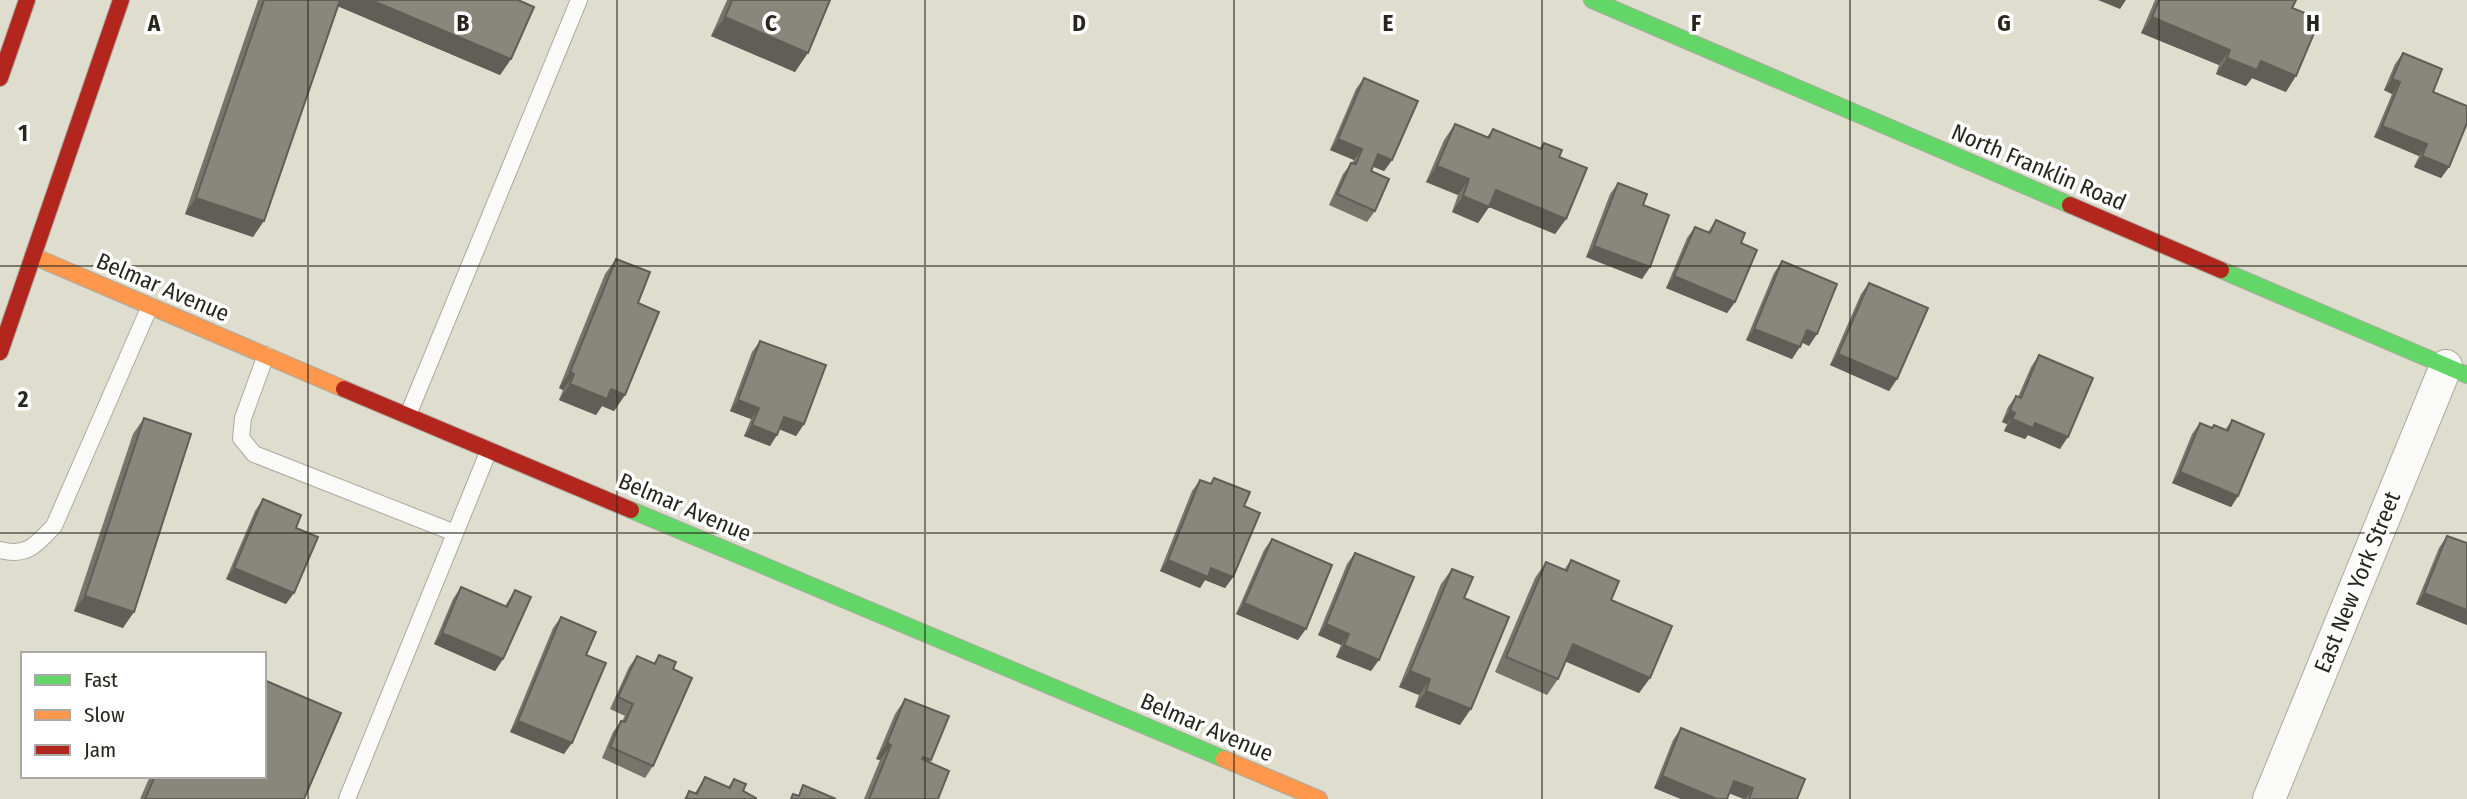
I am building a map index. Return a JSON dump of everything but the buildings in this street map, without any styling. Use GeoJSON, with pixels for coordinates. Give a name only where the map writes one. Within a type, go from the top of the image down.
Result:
{"type":"FeatureCollection","features":[{"type":"Feature","properties":{"kind":"street"},"geometry":{"type":"LineString","coordinates":[[0,78],[27,0]]}},
{"type":"Feature","properties":{"kind":"street"},"geometry":{"type":"LineString","coordinates":[[0,352],[121,0]]}},
{"type":"Feature","properties":{"kind":"street","name":"North Franklin Road"},"geometry":{"type":"LineString","coordinates":[[1592,0],[2456,370]]}},
{"type":"Feature","properties":{"kind":"street","name":"Belmar Avenue"},"geometry":{"type":"LineString","coordinates":[[33,256],[1319,799]]}},
{"type":"Feature","properties":{"kind":"street","name":"East New York Street"},"geometry":{"type":"LineString","coordinates":[[2269,799],[2456,370]]}},
{"type":"Feature","properties":{"kind":"lane"},"geometry":{"type":"LineString","coordinates":[[408,416],[579,0]]}},
{"type":"Feature","properties":{"kind":"lane"},"geometry":{"type":"LineString","coordinates":[[0,550],[13,553],[33,548],[54,526],[150,306]]}},
{"type":"Feature","properties":{"kind":"lane"},"geometry":{"type":"LineString","coordinates":[[265,355],[243,418],[241,438],[254,454],[455,533]]}},
{"type":"Feature","properties":{"kind":"lane"},"geometry":{"type":"LineString","coordinates":[[347,799],[489,450]]}},
{"type":"Feature","properties":{"kind":"traffic: fast"},"geometry":{"type":"LineString","coordinates":[[1592,0],[2070,205]]}},
{"type":"Feature","properties":{"kind":"traffic: fast"},"geometry":{"type":"LineString","coordinates":[[2221,270],[2467,375]]}},
{"type":"Feature","properties":{"kind":"traffic: fast"},"geometry":{"type":"LineString","coordinates":[[631,510],[1224,759]]}},
{"type":"Feature","properties":{"kind":"traffic: slow"},"geometry":{"type":"LineString","coordinates":[[33,256],[344,389]]}},
{"type":"Feature","properties":{"kind":"traffic: slow"},"geometry":{"type":"LineString","coordinates":[[1224,759],[1319,799]]}},
{"type":"Feature","properties":{"kind":"traffic: jam"},"geometry":{"type":"LineString","coordinates":[[0,78],[27,0]]}},
{"type":"Feature","properties":{"kind":"traffic: jam"},"geometry":{"type":"LineString","coordinates":[[0,352],[121,0]]}},
{"type":"Feature","properties":{"kind":"traffic: jam"},"geometry":{"type":"LineString","coordinates":[[2070,205],[2221,270]]}},
{"type":"Feature","properties":{"kind":"traffic: jam"},"geometry":{"type":"LineString","coordinates":[[344,389],[631,510]]}}]}
